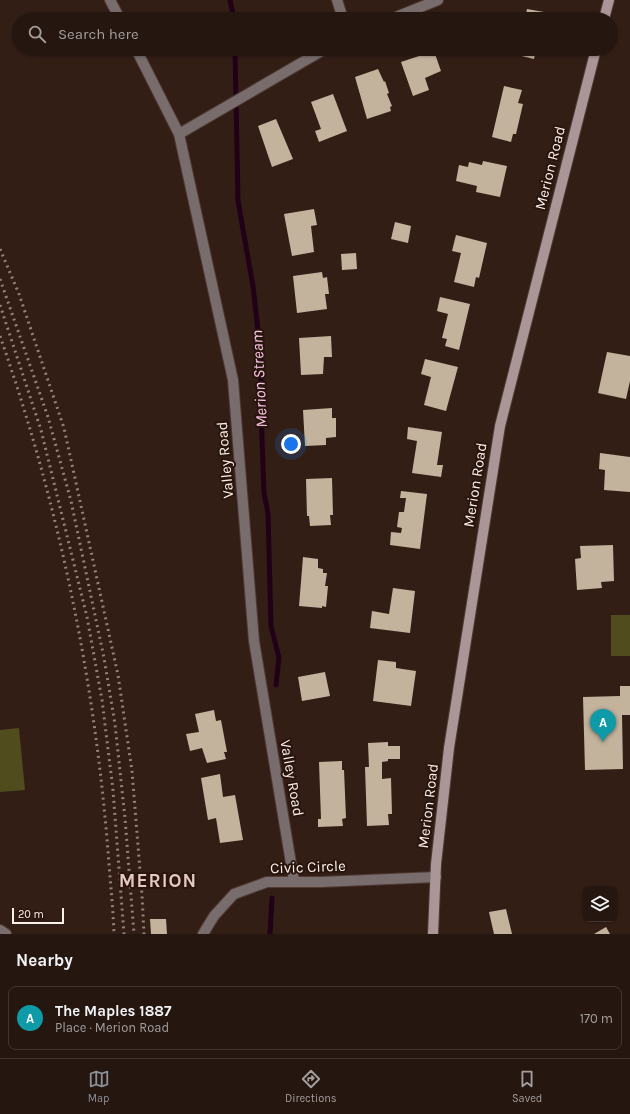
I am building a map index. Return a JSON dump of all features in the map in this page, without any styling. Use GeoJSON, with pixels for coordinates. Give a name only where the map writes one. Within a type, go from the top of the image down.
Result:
{"type":"FeatureCollection","features":[{"type":"Feature","properties":{"kind":"street"},"geometry":{"type":"LineString","coordinates":[[110,0],[116,12]]}},
{"type":"Feature","properties":{"kind":"street"},"geometry":{"type":"LineString","coordinates":[[337,0],[341,12]]}},
{"type":"Feature","properties":{"kind":"street"},"geometry":{"type":"LineString","coordinates":[[408,12],[438,0]]}},
{"type":"Feature","properties":{"kind":"street"},"geometry":{"type":"LineString","coordinates":[[605,12],[608,0]]}},
{"type":"Feature","properties":{"kind":"street","name":"Valley Road"},"geometry":{"type":"LineString","coordinates":[[140,56],[179,134],[233,380],[254,641],[294,881]]}},
{"type":"Feature","properties":{"kind":"street"},"geometry":{"type":"LineString","coordinates":[[179,134],[313,56]]}},
{"type":"Feature","properties":{"kind":"street","name":"Merion Road"},"geometry":{"type":"LineString","coordinates":[[433,934],[436,877],[449,748],[500,426],[594,56]]}},
{"type":"Feature","properties":{"kind":"street","name":"Civic Circle"},"geometry":{"type":"LineString","coordinates":[[203,934],[214,916],[234,894],[267,882],[321,882],[436,877]]}},
{"type":"Feature","properties":{"kind":"street"},"geometry":{"type":"LineString","coordinates":[[0,930],[6,934]]}},
{"type":"Feature","properties":{"kind":"shaded area"},"geometry":{"type":"Polygon","coordinates":[[[611,615],[630,615],[630,656],[611,656],[611,615]]]}},
{"type":"Feature","properties":{"kind":"shaded area"},"geometry":{"type":"Polygon","coordinates":[[[19,728],[25,790],[0,792],[0,730],[19,728]]]}},
{"type":"Feature","properties":{"kind":"building"},"geometry":{"type":"Polygon","coordinates":[[[527,9],[544,12],[526,12],[527,9]]]}},
{"type":"Feature","properties":{"kind":"building"},"geometry":{"type":"Polygon","coordinates":[[[419,56],[436,56],[441,71],[425,78],[429,90],[413,96],[401,62],[419,56]]]}},
{"type":"Feature","properties":{"kind":"building"},"geometry":{"type":"Polygon","coordinates":[[[522,56],[535,56],[534,59],[522,56]]]}},
{"type":"Feature","properties":{"kind":"building"},"geometry":{"type":"Polygon","coordinates":[[[378,69],[384,82],[385,81],[389,93],[387,94],[392,106],[390,107],[391,111],[367,119],[355,77],[378,69]]]}},
{"type":"Feature","properties":{"kind":"building"},"geometry":{"type":"Polygon","coordinates":[[[504,86],[522,90],[518,103],[523,104],[516,134],[513,134],[511,142],[492,137],[504,86]]]}},
{"type":"Feature","properties":{"kind":"building"},"geometry":{"type":"Polygon","coordinates":[[[333,94],[347,131],[319,142],[315,131],[321,129],[311,102],[333,94]]]}},
{"type":"Feature","properties":{"kind":"building"},"geometry":{"type":"Polygon","coordinates":[[[276,119],[293,159],[272,167],[258,126],[276,119]]]}},
{"type":"Feature","properties":{"kind":"building"},"geometry":{"type":"Polygon","coordinates":[[[483,161],[507,166],[500,197],[476,192],[477,186],[456,181],[459,165],[468,167],[469,162],[482,165],[483,161]]]}},
{"type":"Feature","properties":{"kind":"building"},"geometry":{"type":"Polygon","coordinates":[[[314,209],[317,225],[311,226],[314,252],[292,256],[284,214],[314,209]]]}},
{"type":"Feature","properties":{"kind":"building"},"geometry":{"type":"Polygon","coordinates":[[[395,222],[411,226],[408,243],[391,239],[395,222]]]}},
{"type":"Feature","properties":{"kind":"building"},"geometry":{"type":"Polygon","coordinates":[[[456,235],[487,243],[479,278],[476,277],[474,287],[454,282],[461,253],[452,251],[456,235]]]}},
{"type":"Feature","properties":{"kind":"building"},"geometry":{"type":"Polygon","coordinates":[[[356,253],[357,269],[342,270],[341,254],[356,253]]]}},
{"type":"Feature","properties":{"kind":"building"},"geometry":{"type":"Polygon","coordinates":[[[322,272],[323,278],[327,277],[329,294],[325,294],[327,309],[297,313],[293,276],[322,272]]]}},
{"type":"Feature","properties":{"kind":"building"},"geometry":{"type":"Polygon","coordinates":[[[440,297],[470,304],[459,350],[445,346],[447,339],[442,338],[448,314],[437,311],[440,297]]]}},
{"type":"Feature","properties":{"kind":"building"},"geometry":{"type":"Polygon","coordinates":[[[331,336],[332,357],[324,357],[323,374],[301,375],[299,338],[331,336]]]}},
{"type":"Feature","properties":{"kind":"building"},"geometry":{"type":"Polygon","coordinates":[[[607,352],[630,356],[630,381],[626,399],[598,393],[607,352]]]}},
{"type":"Feature","properties":{"kind":"building"},"geometry":{"type":"Polygon","coordinates":[[[425,359],[458,367],[446,411],[424,405],[431,377],[421,374],[425,359]]]}},
{"type":"Feature","properties":{"kind":"building"},"geometry":{"type":"Polygon","coordinates":[[[332,408],[332,418],[336,418],[336,437],[326,438],[326,445],[305,446],[303,410],[332,408]]]}},
{"type":"Feature","properties":{"kind":"building"},"geometry":{"type":"Polygon","coordinates":[[[408,427],[442,432],[437,465],[443,465],[441,477],[412,473],[417,441],[407,439],[408,427]]]}},
{"type":"Feature","properties":{"kind":"building"},"geometry":{"type":"Polygon","coordinates":[[[600,453],[630,457],[630,492],[604,490],[605,470],[599,469],[600,453]]]}},
{"type":"Feature","properties":{"kind":"building"},"geometry":{"type":"Polygon","coordinates":[[[332,478],[333,515],[330,515],[331,525],[310,526],[309,516],[307,516],[306,479],[332,478]]]}},
{"type":"Feature","properties":{"kind":"building"},"geometry":{"type":"Polygon","coordinates":[[[401,491],[427,494],[420,549],[390,545],[391,532],[401,533],[402,528],[397,527],[399,512],[404,512],[406,498],[400,498],[401,491]]]}},
{"type":"Feature","properties":{"kind":"building"},"geometry":{"type":"Polygon","coordinates":[[[613,545],[614,581],[601,582],[602,588],[577,590],[575,559],[581,558],[580,546],[613,545]]]}},
{"type":"Feature","properties":{"kind":"building"},"geometry":{"type":"Polygon","coordinates":[[[303,557],[318,559],[318,568],[323,569],[323,573],[327,573],[325,586],[328,586],[326,607],[299,606],[303,557]]]}},
{"type":"Feature","properties":{"kind":"building"},"geometry":{"type":"Polygon","coordinates":[[[393,588],[415,591],[410,633],[370,628],[372,611],[389,614],[393,588]]]}},
{"type":"Feature","properties":{"kind":"building"},"geometry":{"type":"Polygon","coordinates":[[[378,660],[396,662],[396,668],[416,671],[411,706],[373,701],[378,660]]]}},
{"type":"Feature","properties":{"kind":"building"},"geometry":{"type":"Polygon","coordinates":[[[325,672],[330,696],[302,701],[298,677],[325,672]]]}},
{"type":"Feature","properties":{"kind":"building"},"geometry":{"type":"Polygon","coordinates":[[[620,686],[630,686],[630,715],[622,715],[623,769],[585,770],[583,697],[620,696],[620,686]]]}},
{"type":"Feature","properties":{"kind":"building"},"geometry":{"type":"Polygon","coordinates":[[[214,710],[216,721],[221,720],[227,752],[224,752],[226,759],[207,763],[202,748],[190,751],[186,734],[199,732],[195,714],[214,710]]]}},
{"type":"Feature","properties":{"kind":"building"},"geometry":{"type":"Polygon","coordinates":[[[388,742],[388,746],[400,746],[400,759],[388,759],[388,761],[382,762],[382,779],[391,778],[392,814],[388,814],[389,825],[367,826],[365,767],[369,767],[368,743],[388,742]]]}},
{"type":"Feature","properties":{"kind":"building"},"geometry":{"type":"Polygon","coordinates":[[[342,761],[342,770],[344,770],[346,818],[342,819],[343,826],[318,827],[318,819],[321,819],[319,762],[342,761]]]}},
{"type":"Feature","properties":{"kind":"building"},"geometry":{"type":"Polygon","coordinates":[[[220,774],[223,797],[235,795],[243,840],[220,843],[216,818],[208,820],[201,778],[220,774]]]}},
{"type":"Feature","properties":{"kind":"building"},"geometry":{"type":"Polygon","coordinates":[[[506,909],[512,934],[494,934],[489,912],[506,909]]]}},
{"type":"Feature","properties":{"kind":"building"},"geometry":{"type":"Polygon","coordinates":[[[150,919],[166,919],[167,934],[151,934],[150,919]]]}},
{"type":"Feature","properties":{"kind":"building"},"geometry":{"type":"Polygon","coordinates":[[[606,927],[610,934],[594,934],[606,927]]]}},
{"type":"Feature","properties":{"kind":"waterway","name":"Merion Stream"},"geometry":{"type":"LineString","coordinates":[[230,0],[233,12]]}},
{"type":"Feature","properties":{"kind":"waterway","name":"Merion Stream"},"geometry":{"type":"LineString","coordinates":[[235,56],[238,201],[253,286],[261,358],[264,493],[268,513],[271,626],[279,658],[276,685]]}},
{"type":"Feature","properties":{"kind":"waterway","name":"Merion Stream"},"geometry":{"type":"LineString","coordinates":[[270,934],[272,898]]}},
{"type":"Feature","properties":{"kind":"railway"},"geometry":{"type":"LineString","coordinates":[[0,249],[19,294],[64,428],[118,675],[132,771],[144,934]]}},
{"type":"Feature","properties":{"kind":"railway"},"geometry":{"type":"LineString","coordinates":[[0,279],[48,417],[71,501],[104,658],[115,724],[125,818],[134,934]]}},
{"type":"Feature","properties":{"kind":"railway"},"geometry":{"type":"LineString","coordinates":[[0,305],[41,430],[87,617],[102,700],[113,790],[124,934]]}},
{"type":"Feature","properties":{"kind":"railway"},"geometry":{"type":"LineString","coordinates":[[0,336],[21,399],[56,525],[83,654],[102,785],[114,934]]}},
{"type":"Feature","properties":{"kind":"place","name":"The Maples 1887"},"geometry":{"type":"Point","coordinates":[603,742]}},
{"type":"Feature","properties":{"kind":"district","name":"MERION"},"geometry":{"type":"Point","coordinates":[158,881]}}]}
